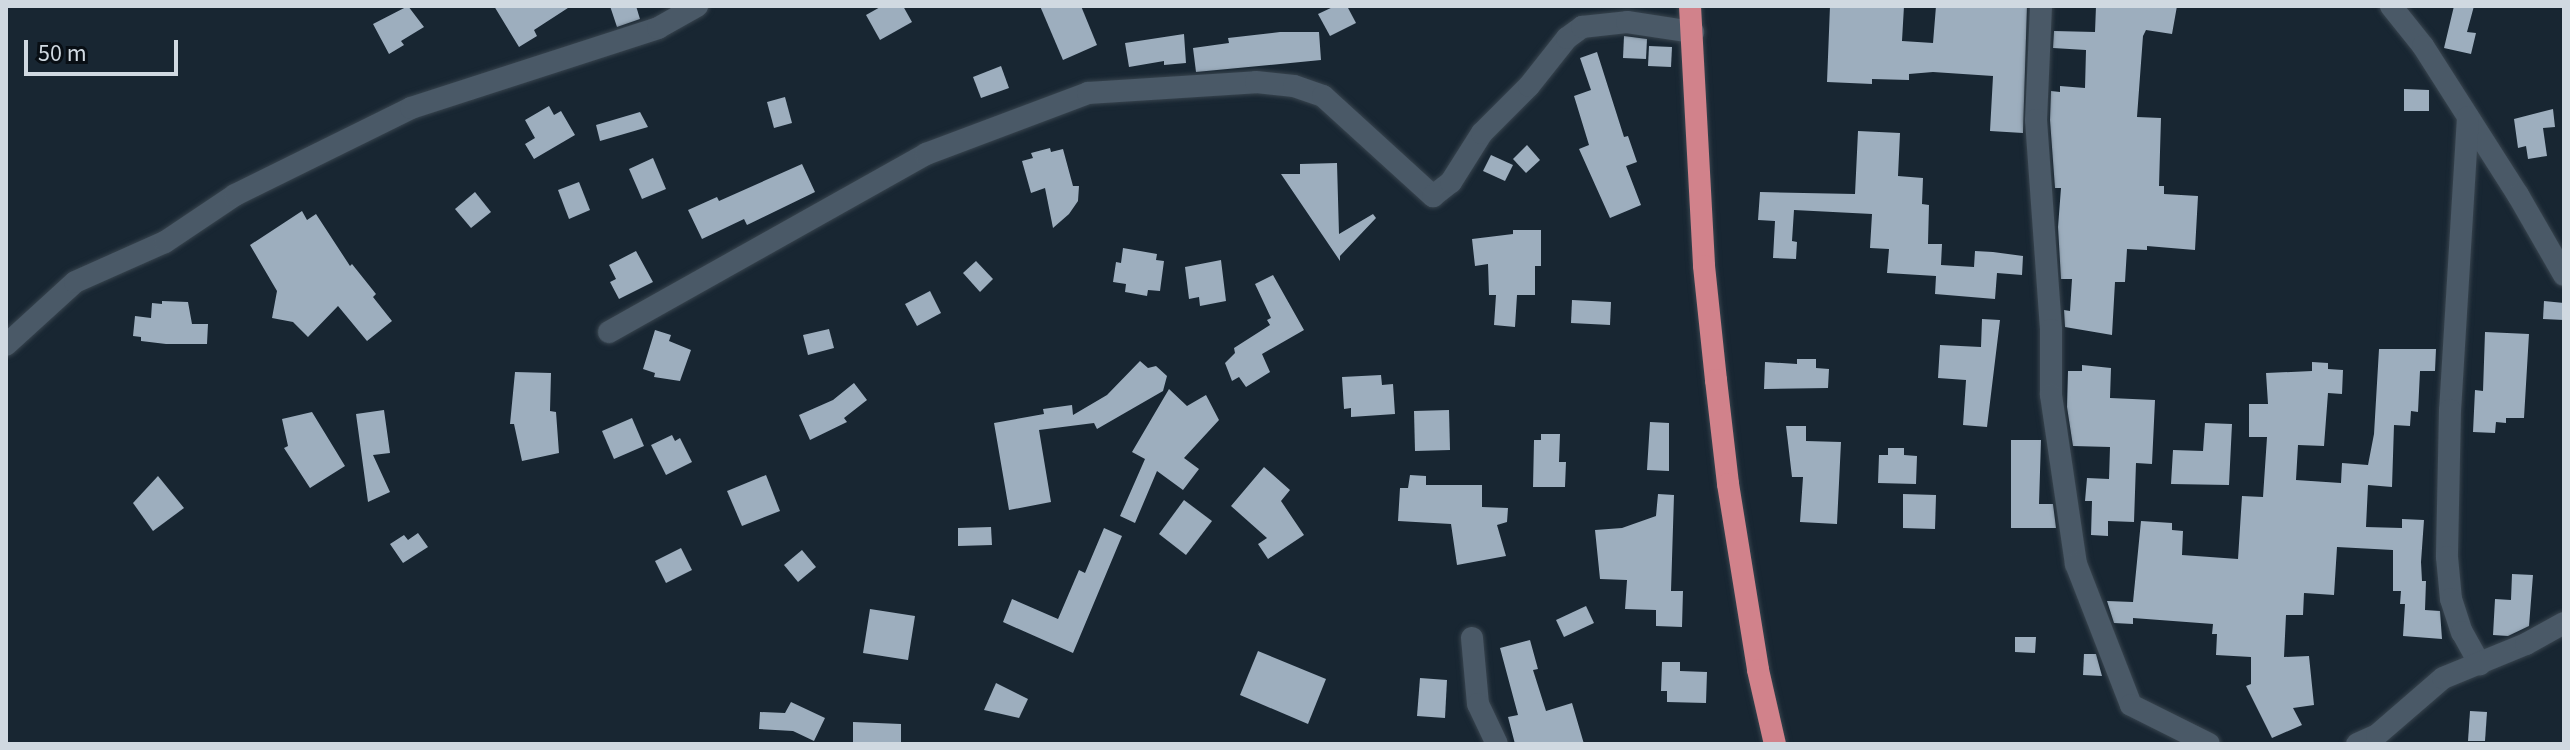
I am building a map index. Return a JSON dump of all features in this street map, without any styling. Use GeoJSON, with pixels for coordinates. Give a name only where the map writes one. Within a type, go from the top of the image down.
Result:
{"type":"FeatureCollection","features":[{"type":"Feature","properties":{"kind":"highway"},"geometry":{"type":"LineString","coordinates":[[1690,6],[1704,266],[1716,380],[1728,484],[1758,670],[1775,744]]}},
{"type":"Feature","properties":{"kind":"street"},"geometry":{"type":"LineString","coordinates":[[6,345],[75,282],[165,242],[235,195],[411,108],[658,28],[697,6]]}},
{"type":"Feature","properties":{"kind":"street"},"geometry":{"type":"LineString","coordinates":[[2041,6],[2036,120],[2051,330],[2051,395],[2076,564],[2131,705],[2209,744]]}},
{"type":"Feature","properties":{"kind":"street"},"geometry":{"type":"LineString","coordinates":[[2391,6],[2423,46],[2564,275]]}},
{"type":"Feature","properties":{"kind":"street"},"geometry":{"type":"LineString","coordinates":[[609,332],[926,154],[1088,93],[1256,82],[1294,86],[1323,96],[1433,196],[1451,182],[1482,133],[1529,86],[1567,38],[1582,27],[1627,22],[1693,32]]}},
{"type":"Feature","properties":{"kind":"street"},"geometry":{"type":"LineString","coordinates":[[2468,117],[2450,410],[2447,557],[2451,599],[2462,632],[2480,664]]}},
{"type":"Feature","properties":{"kind":"street"},"geometry":{"type":"LineString","coordinates":[[2357,744],[2377,735],[2443,678],[2480,664],[2564,623]]}},
{"type":"Feature","properties":{"kind":"street"},"geometry":{"type":"LineString","coordinates":[[1472,638],[1478,704],[1497,744]]}},
{"type":"Feature","properties":{"kind":"building"},"geometry":{"type":"Polygon","coordinates":[[[408,6],[424,27],[401,41],[404,45],[389,54],[373,24],[408,6]]]}},
{"type":"Feature","properties":{"kind":"building"},"geometry":{"type":"Polygon","coordinates":[[[494,6],[571,6],[534,30],[537,36],[519,47],[494,6]]]}},
{"type":"Feature","properties":{"kind":"building"},"geometry":{"type":"Polygon","coordinates":[[[610,6],[636,6],[640,19],[617,27],[610,6]]]}},
{"type":"Feature","properties":{"kind":"building"},"geometry":{"type":"Polygon","coordinates":[[[882,6],[903,6],[912,22],[880,40],[866,15],[882,6]]]}},
{"type":"Feature","properties":{"kind":"building"},"geometry":{"type":"Polygon","coordinates":[[[1040,6],[1081,6],[1097,45],[1063,60],[1040,6]]]}},
{"type":"Feature","properties":{"kind":"building"},"geometry":{"type":"Polygon","coordinates":[[[1335,6],[1347,6],[1356,23],[1330,36],[1318,14],[1335,6]]]}},
{"type":"Feature","properties":{"kind":"building"},"geometry":{"type":"Polygon","coordinates":[[[1830,6],[1904,6],[1902,41],[1933,43],[1936,6],[2027,6],[2023,133],[1990,131],[1993,76],[1933,72],[1909,74],[1909,80],[1872,79],[1872,84],[1827,82],[1830,6]]]}},
{"type":"Feature","properties":{"kind":"building"},"geometry":{"type":"Polygon","coordinates":[[[2096,6],[2177,6],[2172,34],[2146,30],[2143,36],[2137,117],[2161,118],[2159,186],[2164,186],[2164,194],[2198,196],[2195,250],[2147,246],[2147,250],[2127,249],[2125,282],[2115,282],[2112,335],[2065,327],[2064,310],[2070,311],[2072,279],[2061,279],[2058,227],[2061,188],[2055,188],[2050,120],[2051,91],[2060,92],[2060,86],[2085,88],[2086,50],[2053,48],[2054,31],[2095,32],[2096,6]]]}},
{"type":"Feature","properties":{"kind":"building"},"geometry":{"type":"Polygon","coordinates":[[[2454,6],[2474,6],[2467,32],[2476,33],[2471,54],[2444,48],[2454,6]]]}},
{"type":"Feature","properties":{"kind":"building"},"geometry":{"type":"Polygon","coordinates":[[[1280,32],[1319,32],[1321,60],[1196,72],[1193,48],[1229,43],[1228,38],[1280,32]]]}},
{"type":"Feature","properties":{"kind":"building"},"geometry":{"type":"Polygon","coordinates":[[[1184,34],[1186,63],[1164,65],[1164,61],[1129,67],[1125,43],[1184,34]]]}},
{"type":"Feature","properties":{"kind":"building"},"geometry":{"type":"Polygon","coordinates":[[[1624,36],[1647,39],[1646,59],[1623,58],[1624,36]]]}},
{"type":"Feature","properties":{"kind":"building"},"geometry":{"type":"Polygon","coordinates":[[[1649,46],[1672,47],[1671,67],[1648,66],[1649,46]]]}},
{"type":"Feature","properties":{"kind":"building"},"geometry":{"type":"Polygon","coordinates":[[[1597,52],[1624,137],[1628,136],[1637,162],[1626,166],[1641,205],[1610,218],[1579,149],[1589,145],[1574,96],[1591,90],[1580,58],[1597,52]]]}},
{"type":"Feature","properties":{"kind":"building"},"geometry":{"type":"Polygon","coordinates":[[[1001,66],[1009,88],[981,98],[973,77],[1001,66]]]}},
{"type":"Feature","properties":{"kind":"building"},"geometry":{"type":"Polygon","coordinates":[[[2404,89],[2429,90],[2429,111],[2404,111],[2404,89]]]}},
{"type":"Feature","properties":{"kind":"building"},"geometry":{"type":"Polygon","coordinates":[[[785,97],[792,123],[774,128],[767,102],[785,97]]]}},
{"type":"Feature","properties":{"kind":"building"},"geometry":{"type":"Polygon","coordinates":[[[549,106],[554,115],[561,111],[575,135],[534,159],[525,144],[535,138],[525,120],[549,106]]]}},
{"type":"Feature","properties":{"kind":"building"},"geometry":{"type":"Polygon","coordinates":[[[2553,109],[2555,127],[2543,128],[2547,156],[2528,159],[2526,146],[2518,148],[2514,119],[2553,109]]]}},
{"type":"Feature","properties":{"kind":"building"},"geometry":{"type":"Polygon","coordinates":[[[640,112],[648,127],[600,141],[596,125],[640,112]]]}},
{"type":"Feature","properties":{"kind":"building"},"geometry":{"type":"Polygon","coordinates":[[[1858,131],[1900,133],[1898,176],[1923,178],[1922,204],[1929,205],[1928,244],[1942,244],[1941,265],[1974,267],[1975,251],[1993,252],[2023,256],[2022,275],[1997,273],[1995,299],[1935,294],[1936,276],[1887,273],[1889,249],[1870,248],[1872,214],[1794,210],[1792,241],[1797,242],[1796,259],[1773,258],[1775,221],[1758,220],[1760,192],[1855,194],[1858,131]]]}},
{"type":"Feature","properties":{"kind":"building"},"geometry":{"type":"Polygon","coordinates":[[[1527,145],[1540,160],[1526,173],[1513,159],[1527,145]]]}},
{"type":"Feature","properties":{"kind":"building"},"geometry":{"type":"Polygon","coordinates":[[[1050,148],[1051,152],[1063,149],[1073,186],[1079,186],[1078,201],[1053,228],[1045,188],[1031,193],[1022,161],[1033,158],[1031,153],[1050,148]]]}},
{"type":"Feature","properties":{"kind":"building"},"geometry":{"type":"Polygon","coordinates":[[[1491,155],[1513,165],[1505,181],[1483,171],[1491,155]]]}},
{"type":"Feature","properties":{"kind":"building"},"geometry":{"type":"Polygon","coordinates":[[[653,158],[666,189],[642,199],[629,169],[653,158]]]}},
{"type":"Feature","properties":{"kind":"building"},"geometry":{"type":"Polygon","coordinates":[[[1337,163],[1339,234],[1373,214],[1376,218],[1340,256],[1340,261],[1281,174],[1300,174],[1300,164],[1337,163]]]}},
{"type":"Feature","properties":{"kind":"building"},"geometry":{"type":"Polygon","coordinates":[[[802,164],[815,192],[747,225],[744,219],[702,239],[688,210],[717,197],[719,201],[802,164]]]}},
{"type":"Feature","properties":{"kind":"building"},"geometry":{"type":"Polygon","coordinates":[[[579,182],[590,210],[569,219],[558,190],[579,182]]]}},
{"type":"Feature","properties":{"kind":"building"},"geometry":{"type":"Polygon","coordinates":[[[475,192],[491,212],[471,228],[455,209],[475,192]]]}},
{"type":"Feature","properties":{"kind":"building"},"geometry":{"type":"Polygon","coordinates":[[[302,211],[307,220],[316,214],[350,266],[352,264],[376,294],[373,297],[392,321],[367,341],[338,306],[308,337],[293,322],[272,318],[277,291],[250,245],[302,211]]]}},
{"type":"Feature","properties":{"kind":"building"},"geometry":{"type":"Polygon","coordinates":[[[1513,230],[1541,230],[1541,266],[1535,266],[1535,295],[1517,295],[1515,327],[1494,325],[1496,295],[1489,295],[1488,264],[1475,266],[1472,239],[1513,234],[1513,230]]]}},
{"type":"Feature","properties":{"kind":"building"},"geometry":{"type":"Polygon","coordinates":[[[1123,248],[1157,254],[1156,260],[1164,261],[1160,291],[1148,290],[1147,296],[1125,292],[1126,284],[1113,282],[1116,262],[1121,263],[1123,248]]]}},
{"type":"Feature","properties":{"kind":"building"},"geometry":{"type":"Polygon","coordinates":[[[636,251],[653,282],[619,299],[610,282],[616,279],[609,265],[636,251]]]}},
{"type":"Feature","properties":{"kind":"building"},"geometry":{"type":"Polygon","coordinates":[[[1221,260],[1226,301],[1200,306],[1199,297],[1189,299],[1185,267],[1221,260]]]}},
{"type":"Feature","properties":{"kind":"building"},"geometry":{"type":"Polygon","coordinates":[[[976,261],[993,279],[980,292],[963,273],[976,261]]]}},
{"type":"Feature","properties":{"kind":"building"},"geometry":{"type":"Polygon","coordinates":[[[1273,275],[1304,330],[1262,354],[1270,372],[1246,387],[1239,377],[1232,381],[1225,363],[1235,353],[1234,348],[1270,325],[1267,320],[1271,318],[1255,284],[1273,275]]]}},
{"type":"Feature","properties":{"kind":"building"},"geometry":{"type":"Polygon","coordinates":[[[930,291],[941,313],[917,326],[905,304],[930,291]]]}},
{"type":"Feature","properties":{"kind":"building"},"geometry":{"type":"Polygon","coordinates":[[[1572,300],[1611,302],[1610,325],[1571,323],[1572,300]]]}},
{"type":"Feature","properties":{"kind":"building"},"geometry":{"type":"Polygon","coordinates":[[[162,301],[188,302],[192,324],[208,324],[207,344],[166,344],[141,341],[141,337],[133,336],[135,316],[151,318],[152,303],[162,304],[162,301]]]}},
{"type":"Feature","properties":{"kind":"building"},"geometry":{"type":"Polygon","coordinates":[[[2544,301],[2564,303],[2564,320],[2543,319],[2544,301]]]}},
{"type":"Feature","properties":{"kind":"building"},"geometry":{"type":"Polygon","coordinates":[[[1982,319],[2000,320],[1987,427],[1963,425],[1966,380],[1938,378],[1940,345],[1981,347],[1982,319]]]}},
{"type":"Feature","properties":{"kind":"building"},"geometry":{"type":"Polygon","coordinates":[[[829,329],[834,348],[808,355],[803,335],[829,329]]]}},
{"type":"Feature","properties":{"kind":"building"},"geometry":{"type":"Polygon","coordinates":[[[655,330],[671,335],[669,341],[691,350],[680,381],[654,377],[655,373],[643,369],[655,330]]]}},
{"type":"Feature","properties":{"kind":"building"},"geometry":{"type":"Polygon","coordinates":[[[2485,332],[2529,334],[2524,418],[2506,418],[2506,423],[2496,422],[2495,433],[2473,432],[2475,390],[2483,391],[2485,332]]]}},
{"type":"Feature","properties":{"kind":"building"},"geometry":{"type":"Polygon","coordinates":[[[2379,349],[2436,349],[2435,371],[2420,371],[2418,412],[2411,411],[2410,426],[2394,425],[2392,487],[2368,485],[2366,527],[2402,528],[2402,519],[2424,520],[2421,562],[2422,581],[2426,581],[2425,610],[2440,611],[2442,639],[2403,636],[2405,604],[2400,604],[2401,591],[2393,591],[2393,550],[2337,547],[2334,595],[2304,593],[2303,615],[2286,615],[2284,657],[2309,656],[2314,705],[2293,708],[2302,725],[2272,738],[2246,686],[2251,684],[2251,657],[2216,655],[2217,634],[2212,634],[2213,624],[2133,618],[2133,624],[2114,623],[2107,601],[2133,602],[2141,521],[2172,523],[2172,530],[2183,531],[2182,555],[2238,559],[2242,496],[2263,497],[2267,437],[2249,437],[2249,404],[2268,404],[2266,373],[2312,371],[2312,362],[2328,363],[2328,369],[2343,370],[2342,394],[2328,393],[2324,446],[2298,445],[2296,480],[2341,483],[2342,463],[2368,465],[2374,434],[2379,349]]]}},
{"type":"Feature","properties":{"kind":"building"},"geometry":{"type":"Polygon","coordinates":[[[1797,359],[1816,359],[1816,368],[1829,369],[1828,388],[1764,389],[1765,362],[1797,364],[1797,359]]]}},
{"type":"Feature","properties":{"kind":"building"},"geometry":{"type":"Polygon","coordinates":[[[1140,361],[1148,368],[1156,366],[1167,376],[1163,391],[1097,429],[1094,423],[1039,430],[1051,502],[1009,510],[994,423],[1044,414],[1043,409],[1072,405],[1073,415],[1107,395],[1140,361]]]}},
{"type":"Feature","properties":{"kind":"building"},"geometry":{"type":"Polygon","coordinates":[[[2082,365],[2111,368],[2110,398],[2155,400],[2152,464],[2136,463],[2134,522],[2108,521],[2108,536],[2091,535],[2092,501],[2085,501],[2087,478],[2109,479],[2110,447],[2073,446],[2067,407],[2068,371],[2082,371],[2082,365]]]}},
{"type":"Feature","properties":{"kind":"building"},"geometry":{"type":"Polygon","coordinates":[[[515,372],[551,373],[550,411],[556,412],[559,453],[522,461],[514,424],[510,424],[515,372]]]}},
{"type":"Feature","properties":{"kind":"building"},"geometry":{"type":"Polygon","coordinates":[[[1381,375],[1382,385],[1393,384],[1395,414],[1351,417],[1351,408],[1344,409],[1342,377],[1381,375]]]}},
{"type":"Feature","properties":{"kind":"building"},"geometry":{"type":"Polygon","coordinates":[[[854,383],[867,400],[844,418],[847,422],[810,440],[799,415],[833,400],[854,383]]]}},
{"type":"Feature","properties":{"kind":"building"},"geometry":{"type":"Polygon","coordinates":[[[1169,389],[1187,406],[1206,395],[1219,420],[1184,458],[1199,469],[1183,490],[1157,471],[1135,523],[1120,516],[1145,459],[1132,452],[1169,389]]]}},
{"type":"Feature","properties":{"kind":"building"},"geometry":{"type":"Polygon","coordinates":[[[384,410],[390,453],[373,455],[390,492],[368,502],[356,414],[384,410]]]}},
{"type":"Feature","properties":{"kind":"building"},"geometry":{"type":"Polygon","coordinates":[[[1449,410],[1450,450],[1415,451],[1414,411],[1449,410]]]}},
{"type":"Feature","properties":{"kind":"building"},"geometry":{"type":"Polygon","coordinates":[[[312,412],[345,466],[310,488],[284,448],[288,446],[282,419],[312,412]]]}},
{"type":"Feature","properties":{"kind":"building"},"geometry":{"type":"Polygon","coordinates":[[[632,418],[644,446],[614,459],[602,431],[632,418]]]}},
{"type":"Feature","properties":{"kind":"building"},"geometry":{"type":"Polygon","coordinates":[[[1650,422],[1669,423],[1669,471],[1647,470],[1650,422]]]}},
{"type":"Feature","properties":{"kind":"building"},"geometry":{"type":"Polygon","coordinates":[[[2205,423],[2232,424],[2229,485],[2171,484],[2173,450],[2203,451],[2205,423]]]}},
{"type":"Feature","properties":{"kind":"building"},"geometry":{"type":"Polygon","coordinates":[[[1786,426],[1806,426],[1806,441],[1841,442],[1837,524],[1800,522],[1803,477],[1792,477],[1786,426]]]}},
{"type":"Feature","properties":{"kind":"building"},"geometry":{"type":"Polygon","coordinates":[[[1541,434],[1560,434],[1559,462],[1566,462],[1565,487],[1533,487],[1534,440],[1541,440],[1541,434]]]}},
{"type":"Feature","properties":{"kind":"building"},"geometry":{"type":"Polygon","coordinates":[[[672,435],[675,441],[680,438],[692,462],[666,475],[651,445],[672,435]]]}},
{"type":"Feature","properties":{"kind":"building"},"geometry":{"type":"Polygon","coordinates":[[[2011,440],[2041,440],[2039,504],[2053,504],[2056,528],[2011,528],[2011,440]]]}},
{"type":"Feature","properties":{"kind":"building"},"geometry":{"type":"Polygon","coordinates":[[[1888,448],[1904,448],[1904,455],[1917,456],[1916,484],[1878,483],[1879,455],[1888,455],[1888,448]]]}},
{"type":"Feature","properties":{"kind":"building"},"geometry":{"type":"Polygon","coordinates":[[[1264,467],[1290,490],[1281,501],[1304,535],[1268,559],[1258,544],[1267,538],[1231,506],[1264,467]]]}},
{"type":"Feature","properties":{"kind":"building"},"geometry":{"type":"Polygon","coordinates":[[[766,475],[780,511],[742,526],[727,491],[766,475]]]}},
{"type":"Feature","properties":{"kind":"building"},"geometry":{"type":"Polygon","coordinates":[[[1410,475],[1426,476],[1426,485],[1482,485],[1482,507],[1508,508],[1507,522],[1497,525],[1506,556],[1457,565],[1451,524],[1398,521],[1400,488],[1408,488],[1410,475]]]}},
{"type":"Feature","properties":{"kind":"building"},"geometry":{"type":"Polygon","coordinates":[[[158,476],[184,508],[153,531],[133,503],[158,476]]]}},
{"type":"Feature","properties":{"kind":"building"},"geometry":{"type":"Polygon","coordinates":[[[1658,494],[1674,495],[1671,591],[1683,591],[1682,627],[1656,626],[1656,610],[1625,609],[1627,580],[1600,579],[1595,530],[1622,528],[1656,516],[1658,494]]]}},
{"type":"Feature","properties":{"kind":"building"},"geometry":{"type":"Polygon","coordinates":[[[1903,494],[1936,495],[1935,529],[1903,528],[1903,494]]]}},
{"type":"Feature","properties":{"kind":"building"},"geometry":{"type":"Polygon","coordinates":[[[1184,500],[1212,521],[1186,555],[1159,534],[1184,500]]]}},
{"type":"Feature","properties":{"kind":"building"},"geometry":{"type":"Polygon","coordinates":[[[991,527],[992,545],[958,546],[958,528],[991,527]]]}},
{"type":"Feature","properties":{"kind":"building"},"geometry":{"type":"Polygon","coordinates":[[[1104,528],[1122,536],[1073,653],[1003,622],[1012,599],[1058,619],[1079,570],[1085,573],[1104,528]]]}},
{"type":"Feature","properties":{"kind":"building"},"geometry":{"type":"Polygon","coordinates":[[[418,533],[428,547],[403,563],[390,544],[404,535],[408,540],[418,533]]]}},
{"type":"Feature","properties":{"kind":"building"},"geometry":{"type":"Polygon","coordinates":[[[681,548],[692,570],[666,583],[655,561],[681,548]]]}},
{"type":"Feature","properties":{"kind":"building"},"geometry":{"type":"Polygon","coordinates":[[[802,550],[816,567],[798,582],[784,565],[802,550]]]}},
{"type":"Feature","properties":{"kind":"building"},"geometry":{"type":"Polygon","coordinates":[[[2512,574],[2533,575],[2529,626],[2508,636],[2493,635],[2495,599],[2511,600],[2512,574]]]}},
{"type":"Feature","properties":{"kind":"building"},"geometry":{"type":"Polygon","coordinates":[[[1586,606],[1594,623],[1564,637],[1556,620],[1586,606]]]}},
{"type":"Feature","properties":{"kind":"building"},"geometry":{"type":"Polygon","coordinates":[[[870,609],[915,616],[908,660],[863,653],[870,609]]]}},
{"type":"Feature","properties":{"kind":"building"},"geometry":{"type":"Polygon","coordinates":[[[2015,637],[2036,637],[2035,653],[2015,652],[2015,637]]]}},
{"type":"Feature","properties":{"kind":"building"},"geometry":{"type":"Polygon","coordinates":[[[1530,640],[1538,669],[1533,670],[1546,711],[1572,703],[1584,744],[1515,744],[1508,717],[1518,715],[1500,648],[1530,640]]]}},
{"type":"Feature","properties":{"kind":"building"},"geometry":{"type":"Polygon","coordinates":[[[1258,651],[1326,679],[1308,724],[1240,695],[1258,651]]]}},
{"type":"Feature","properties":{"kind":"building"},"geometry":{"type":"Polygon","coordinates":[[[2084,654],[2096,654],[2102,676],[2083,675],[2084,654]]]}},
{"type":"Feature","properties":{"kind":"building"},"geometry":{"type":"Polygon","coordinates":[[[1662,662],[1680,662],[1680,671],[1707,672],[1706,703],[1667,702],[1667,691],[1661,691],[1662,662]]]}},
{"type":"Feature","properties":{"kind":"building"},"geometry":{"type":"Polygon","coordinates":[[[1420,678],[1447,680],[1445,718],[1417,716],[1420,678]]]}},
{"type":"Feature","properties":{"kind":"building"},"geometry":{"type":"Polygon","coordinates":[[[996,683],[1028,699],[1019,718],[984,710],[996,683]]]}},
{"type":"Feature","properties":{"kind":"building"},"geometry":{"type":"Polygon","coordinates":[[[791,702],[825,718],[814,741],[793,731],[759,729],[760,712],[785,713],[791,702]]]}},
{"type":"Feature","properties":{"kind":"building"},"geometry":{"type":"Polygon","coordinates":[[[2470,711],[2487,712],[2485,741],[2468,741],[2470,711]]]}},
{"type":"Feature","properties":{"kind":"building"},"geometry":{"type":"Polygon","coordinates":[[[853,722],[901,724],[901,744],[853,742],[853,722]]]}}]}
